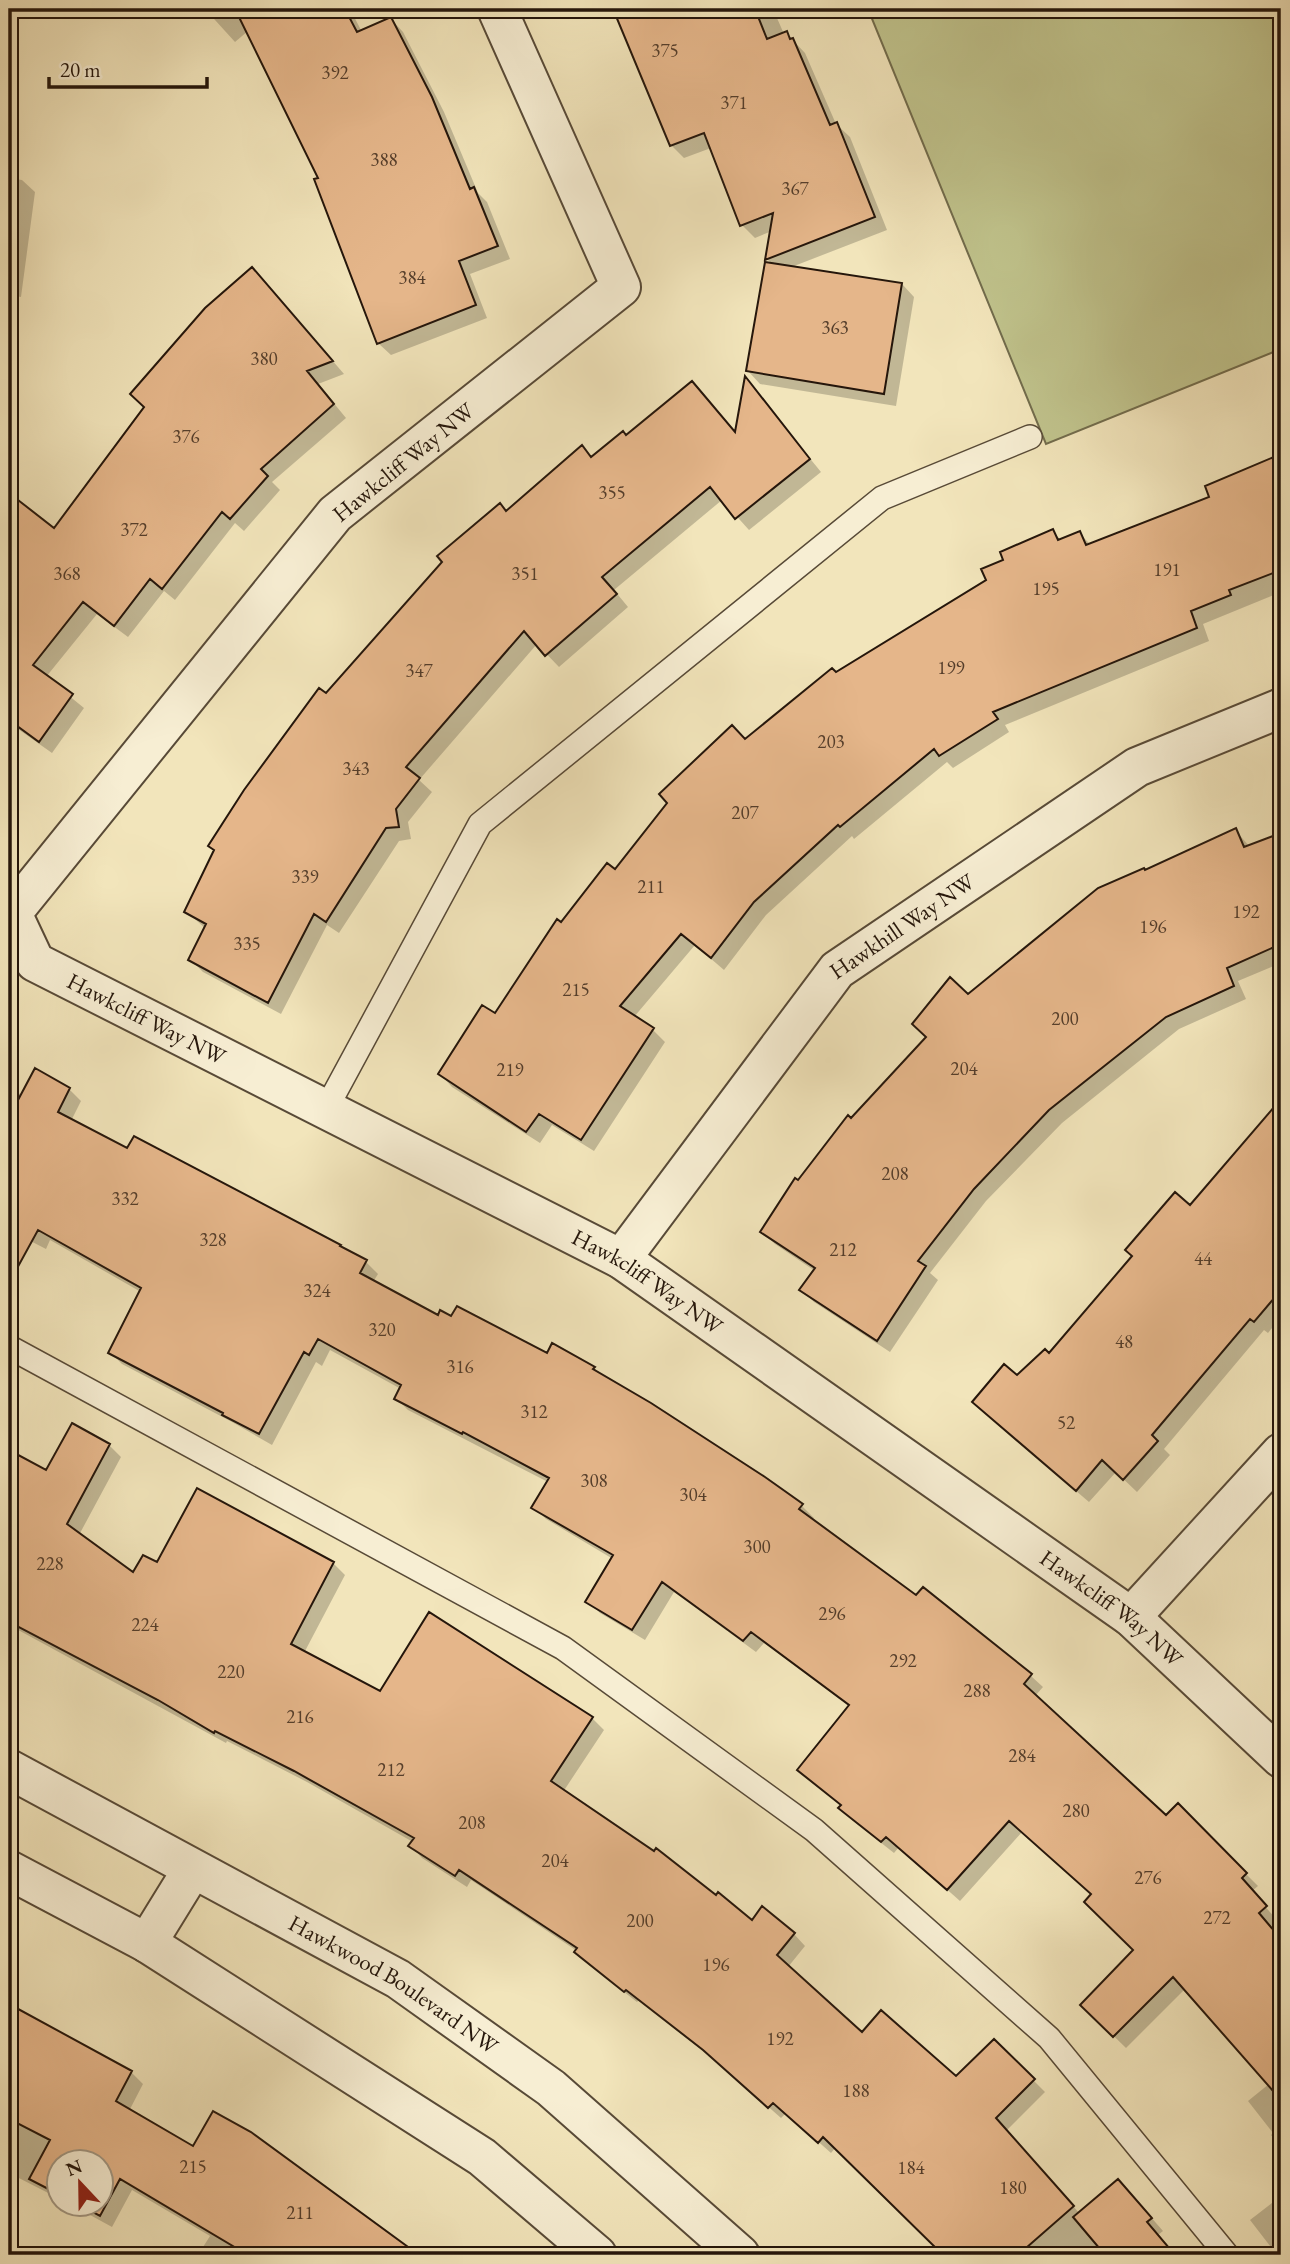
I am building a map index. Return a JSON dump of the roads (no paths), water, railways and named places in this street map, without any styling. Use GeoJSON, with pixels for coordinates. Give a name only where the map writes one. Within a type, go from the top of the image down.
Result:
{"type":"FeatureCollection","features":[{"type":"Feature","properties":{"kind":"street","name":"Hawkcliff Way NW"},"geometry":{"type":"LineString","coordinates":[[497,9],[621,287],[335,514],[12,913],[35,962],[621,1259],[1131,1616],[1281,1758]]}},
{"type":"Feature","properties":{"kind":"street","name":"Hawkhill Way NW"},"geometry":{"type":"LineString","coordinates":[[621,1259],[837,970],[1137,768],[1281,708]]}},
{"type":"Feature","properties":{"kind":"street"},"geometry":{"type":"LineString","coordinates":[[1131,1616],[1281,1453]]}},
{"type":"Feature","properties":{"kind":"street","name":"Hawkwood Boulevard NW"},"geometry":{"type":"LineString","coordinates":[[9,1769],[398,1979],[551,2088],[740,2255]]}},
{"type":"Feature","properties":{"kind":"street"},"geometry":{"type":"LineString","coordinates":[[9,1870],[147,1943],[482,2157],[597,2255]]}},
{"type":"Feature","properties":{"kind":"street"},"geometry":{"type":"LineString","coordinates":[[147,1943],[192,1870]]}},
{"type":"Feature","properties":{"kind":"lane"},"geometry":{"type":"LineString","coordinates":[[326,1109],[480,824],[882,498],[1030,437]]}},
{"type":"Feature","properties":{"kind":"lane"},"geometry":{"type":"LineString","coordinates":[[9,1347],[563,1648],[814,1830],[1049,2038],[1227,2255]]}}]}
